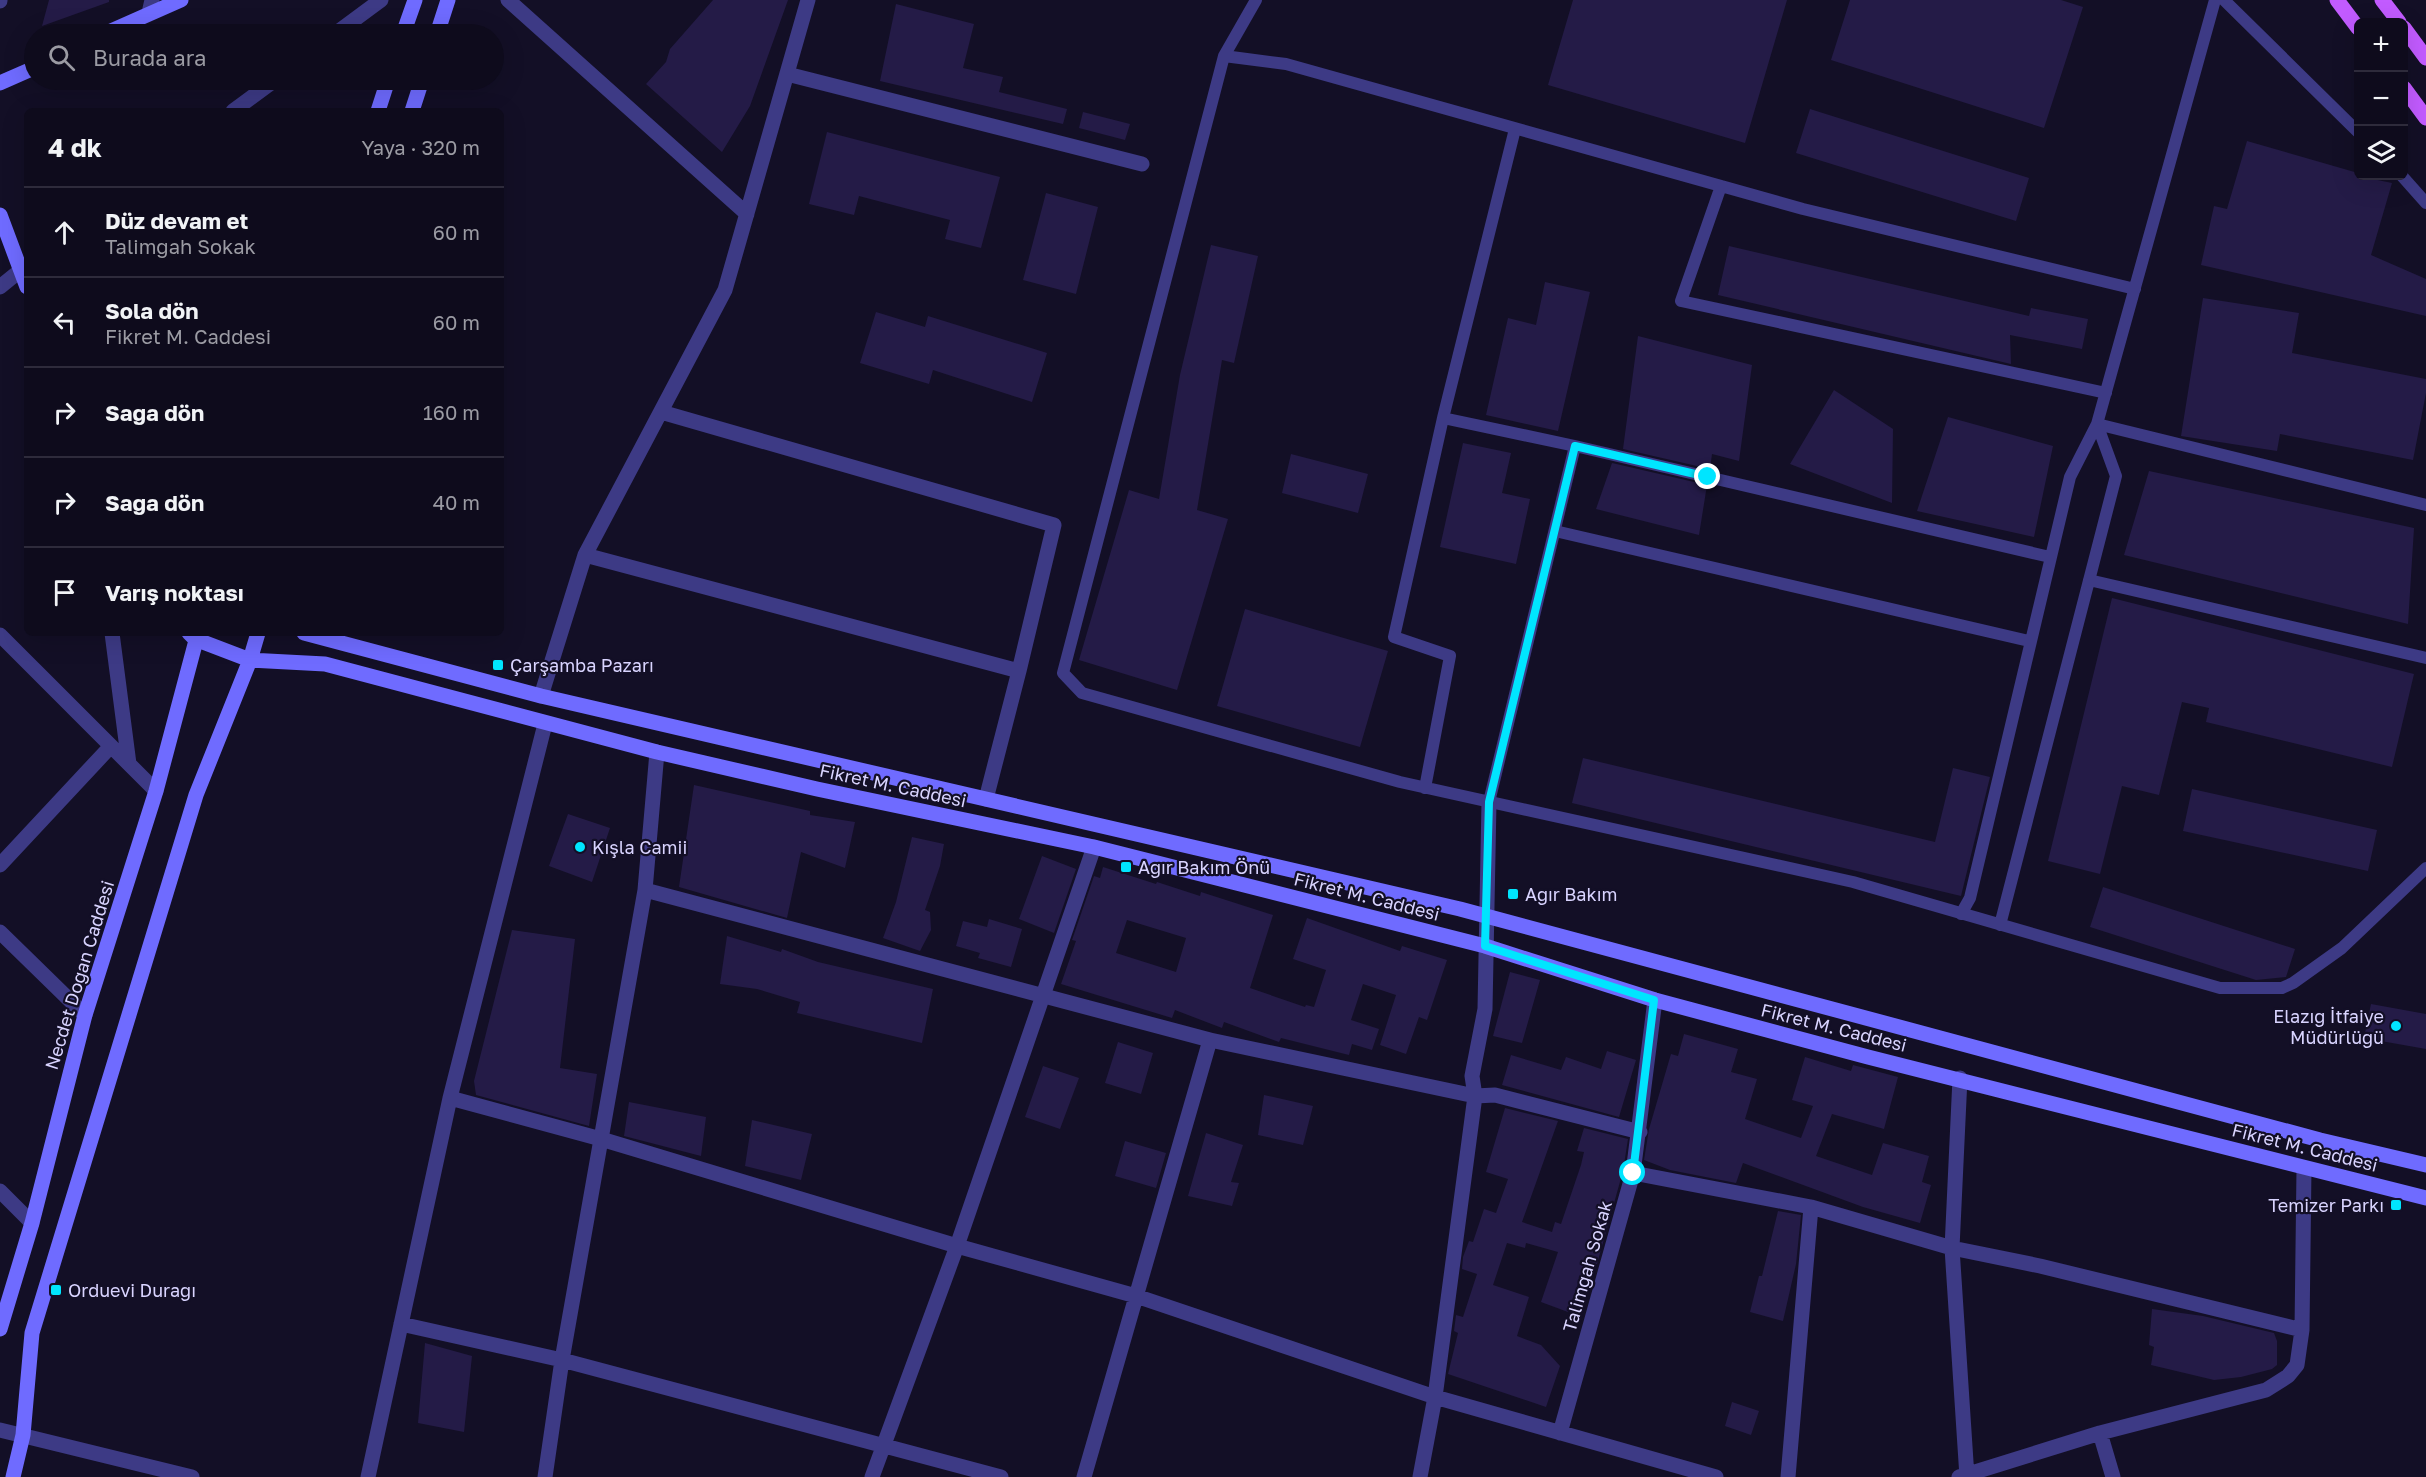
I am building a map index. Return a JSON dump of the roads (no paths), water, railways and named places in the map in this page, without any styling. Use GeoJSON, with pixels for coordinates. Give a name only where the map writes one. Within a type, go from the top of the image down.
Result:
{"type":"FeatureCollection","features":[{"type":"Feature","properties":{"kind":"main road"},"geometry":{"type":"LineString","coordinates":[[120,24],[150,6],[181,0]]}},
{"type":"Feature","properties":{"kind":"main road"},"geometry":{"type":"LineString","coordinates":[[407,24],[415,0]]}},
{"type":"Feature","properties":{"kind":"main road"},"geometry":{"type":"LineString","coordinates":[[440,24],[448,0]]}},
{"type":"Feature","properties":{"kind":"main road"},"geometry":{"type":"LineString","coordinates":[[2337,0],[2354,23]]}},
{"type":"Feature","properties":{"kind":"main road"},"geometry":{"type":"LineString","coordinates":[[2382,0],[2396,18]]}},
{"type":"Feature","properties":{"kind":"main road"},"geometry":{"type":"LineString","coordinates":[[2408,35],[2426,58]]}},
{"type":"Feature","properties":{"kind":"main road"},"geometry":{"type":"LineString","coordinates":[[0,83],[24,72]]}},
{"type":"Feature","properties":{"kind":"main road"},"geometry":{"type":"LineString","coordinates":[[379,108],[385,90]]}},
{"type":"Feature","properties":{"kind":"main road"},"geometry":{"type":"LineString","coordinates":[[413,108],[419,90]]}},
{"type":"Feature","properties":{"kind":"main road"},"geometry":{"type":"LineString","coordinates":[[2408,95],[2426,118]]}},
{"type":"Feature","properties":{"kind":"main road"},"geometry":{"type":"LineString","coordinates":[[0,215],[24,267]]}},
{"type":"Feature","properties":{"kind":"main road","name":"Necdet Doğan Caddesi"},"geometry":{"type":"LineString","coordinates":[[0,1325],[32,1223],[85,1016],[156,791],[194,636]]}},
{"type":"Feature","properties":{"kind":"main road","name":"Fikret M. Caddesi"},"geometry":{"type":"LineString","coordinates":[[196,636],[250,660],[325,664],[657,752],[828,792],[1095,847],[1485,946],[1654,1000],[1868,1057],[1960,1078],[2304,1168],[2426,1197]]}},
{"type":"Feature","properties":{"kind":"main road"},"geometry":{"type":"LineString","coordinates":[[13,1477],[22,1434],[32,1333],[196,795],[250,660],[257,636]]}},
{"type":"Feature","properties":{"kind":"main road"},"geometry":{"type":"LineString","coordinates":[[315,636],[541,696],[1485,916],[2309,1137],[2426,1165]]}},
{"type":"Feature","properties":{"kind":"street"},"geometry":{"type":"LineString","coordinates":[[349,24],[381,0]]}},
{"type":"Feature","properties":{"kind":"street"},"geometry":{"type":"LineString","coordinates":[[508,0],[747,214]]}},
{"type":"Feature","properties":{"kind":"street"},"geometry":{"type":"LineString","coordinates":[[541,696],[585,555],[725,290],[808,0]]}},
{"type":"Feature","properties":{"kind":"street"},"geometry":{"type":"LineString","coordinates":[[787,74],[1142,164]]}},
{"type":"Feature","properties":{"kind":"street"},"geometry":{"type":"LineString","coordinates":[[237,108],[261,90]]}},
{"type":"Feature","properties":{"kind":"street"},"geometry":{"type":"LineString","coordinates":[[0,287],[24,267]]}},
{"type":"Feature","properties":{"kind":"street"},"geometry":{"type":"LineString","coordinates":[[661,412],[1054,525],[986,799]]}},
{"type":"Feature","properties":{"kind":"street"},"geometry":{"type":"LineString","coordinates":[[585,555],[1019,671]]}},
{"type":"Feature","properties":{"kind":"street"},"geometry":{"type":"LineString","coordinates":[[0,635],[156,791]]}},
{"type":"Feature","properties":{"kind":"street"},"geometry":{"type":"LineString","coordinates":[[112,636],[129,764]]}},
{"type":"Feature","properties":{"kind":"street"},"geometry":{"type":"LineString","coordinates":[[368,1477],[450,1098],[545,724]]}},
{"type":"Feature","properties":{"kind":"street"},"geometry":{"type":"LineString","coordinates":[[0,866],[111,746]]}},
{"type":"Feature","properties":{"kind":"street"},"geometry":{"type":"LineString","coordinates":[[545,1477],[562,1360],[645,890],[657,752]]}},
{"type":"Feature","properties":{"kind":"street"},"geometry":{"type":"LineString","coordinates":[[1420,1477],[1435,1397],[1475,1096],[1472,1076],[1485,1009],[1489,802]]}},
{"type":"Feature","properties":{"kind":"street"},"geometry":{"type":"LineString","coordinates":[[872,1477],[957,1246],[1042,994],[1095,847]]}},
{"type":"Feature","properties":{"kind":"street"},"geometry":{"type":"LineString","coordinates":[[645,890],[1210,1040],[1475,1096],[1495,1095],[1640,1132]]}},
{"type":"Feature","properties":{"kind":"street"},"geometry":{"type":"LineString","coordinates":[[0,932],[85,1016]]}},
{"type":"Feature","properties":{"kind":"street","name":"Talimgah Sokak"},"geometry":{"type":"LineString","coordinates":[[1560,1433],[1633,1173],[1640,1132],[1654,1000]]}},
{"type":"Feature","properties":{"kind":"street"},"geometry":{"type":"LineString","coordinates":[[1084,1477],[1210,1040]]}},
{"type":"Feature","properties":{"kind":"street"},"geometry":{"type":"LineString","coordinates":[[1960,1078],[1952,1248],[1964,1476],[2100,1433],[2266,1390],[2288,1376],[2297,1365],[2302,1330],[2304,1168]]}},
{"type":"Feature","properties":{"kind":"street"},"geometry":{"type":"LineString","coordinates":[[450,1098],[601,1139],[957,1246],[1136,1296],[1435,1397],[1716,1477]]}},
{"type":"Feature","properties":{"kind":"street"},"geometry":{"type":"LineString","coordinates":[[1633,1173],[1811,1206],[1952,1248],[2040,1266],[2302,1330]]}},
{"type":"Feature","properties":{"kind":"street"},"geometry":{"type":"LineString","coordinates":[[0,1191],[32,1223]]}},
{"type":"Feature","properties":{"kind":"street"},"geometry":{"type":"LineString","coordinates":[[1788,1477],[1811,1206]]}},
{"type":"Feature","properties":{"kind":"street"},"geometry":{"type":"LineString","coordinates":[[401,1323],[562,1360],[1001,1477]]}},
{"type":"Feature","properties":{"kind":"street"},"geometry":{"type":"LineString","coordinates":[[0,1430],[192,1477]]}},
{"type":"Feature","properties":{"kind":"street"},"geometry":{"type":"LineString","coordinates":[[2100,1433],[2113,1477]]}},
{"type":"Feature","properties":{"kind":"lane"},"geometry":{"type":"LineString","coordinates":[[1256,0],[1224,56],[1063,673],[1082,693],[1425,788],[1852,882],[2220,988],[2282,988],[2342,948],[2426,868]]}},
{"type":"Feature","properties":{"kind":"lane"},"geometry":{"type":"LineString","coordinates":[[1961,914],[1970,898],[2029,641],[2070,477],[2097,424],[2215,0]]}},
{"type":"Feature","properties":{"kind":"lane"},"geometry":{"type":"LineString","coordinates":[[2224,0],[2354,128]]}},
{"type":"Feature","properties":{"kind":"lane"},"geometry":{"type":"LineString","coordinates":[[1224,56],[1286,64],[1803,209],[2134,289]]}},
{"type":"Feature","properties":{"kind":"lane"},"geometry":{"type":"LineString","coordinates":[[1425,788],[1450,656],[1394,638],[1443,418],[1515,129]]}},
{"type":"Feature","properties":{"kind":"lane"},"geometry":{"type":"LineString","coordinates":[[2406,180],[2426,203]]}},
{"type":"Feature","properties":{"kind":"lane"},"geometry":{"type":"LineString","coordinates":[[1720,186],[1681,301],[2106,393]]}},
{"type":"Feature","properties":{"kind":"lane"},"geometry":{"type":"LineString","coordinates":[[1443,418],[1575,446],[2050,557]]}},
{"type":"Feature","properties":{"kind":"lane"},"geometry":{"type":"LineString","coordinates":[[2097,424],[2426,505]]}},
{"type":"Feature","properties":{"kind":"lane"},"geometry":{"type":"LineString","coordinates":[[2000,925],[2116,476],[2097,424]]}},
{"type":"Feature","properties":{"kind":"lane"},"geometry":{"type":"LineString","coordinates":[[1489,802],[1575,446]]}},
{"type":"Feature","properties":{"kind":"lane"},"geometry":{"type":"LineString","coordinates":[[1555,531],[2029,641]]}},
{"type":"Feature","properties":{"kind":"lane"},"geometry":{"type":"LineString","coordinates":[[2089,580],[2426,658]]}},
{"type":"Feature","properties":{"kind":"place","name":"Çarşamba Pazarı"},"geometry":{"type":"Point","coordinates":[498,665]}},
{"type":"Feature","properties":{"kind":"place","name":"Kışla Camii"},"geometry":{"type":"Point","coordinates":[580,847]}},
{"type":"Feature","properties":{"kind":"place","name":"Ağır Bakım Önü"},"geometry":{"type":"Point","coordinates":[1126,867]}},
{"type":"Feature","properties":{"kind":"place","name":"Ağır Bakım"},"geometry":{"type":"Point","coordinates":[1513,894]}},
{"type":"Feature","properties":{"kind":"place","name":"Elazığ İtfaiye Müdürlüğü"},"geometry":{"type":"Point","coordinates":[2396,1026]}},
{"type":"Feature","properties":{"kind":"place","name":"Temizer Parkı"},"geometry":{"type":"Point","coordinates":[2396,1205]}},
{"type":"Feature","properties":{"kind":"place","name":"Orduevi Durağı"},"geometry":{"type":"Point","coordinates":[56,1290]}}]}
